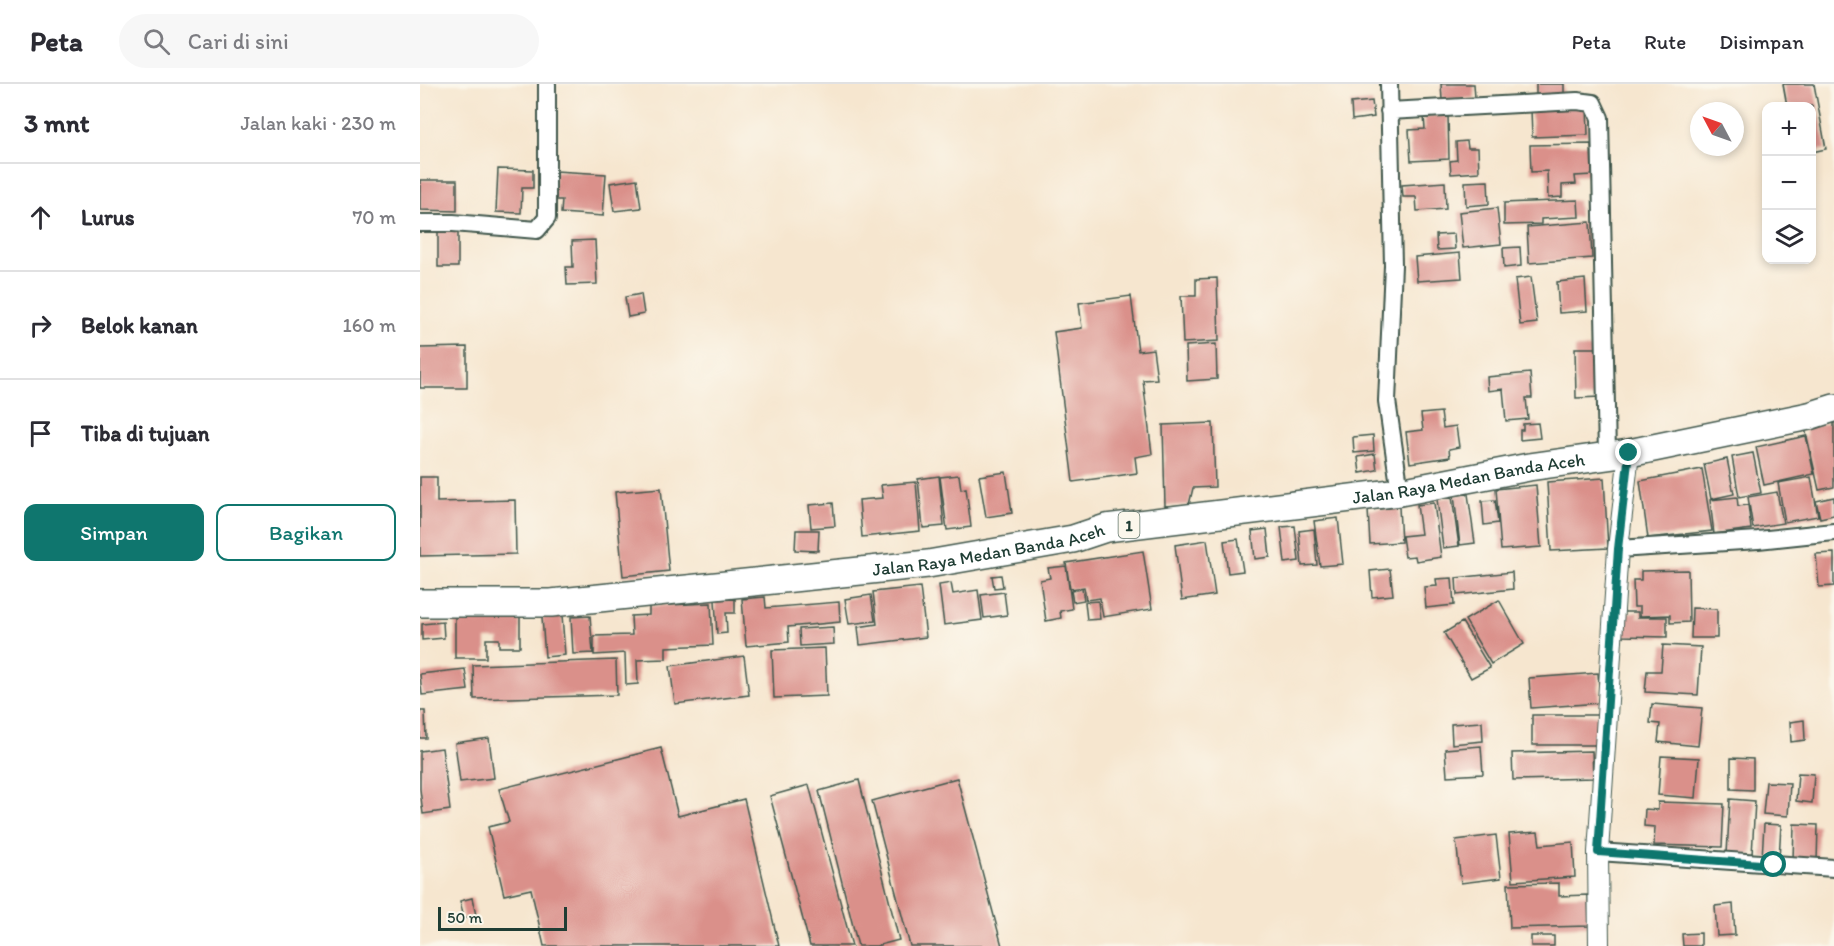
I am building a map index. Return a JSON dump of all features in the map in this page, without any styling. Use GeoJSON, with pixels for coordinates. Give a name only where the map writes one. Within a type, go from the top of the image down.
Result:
{"type":"FeatureCollection","features":[{"type":"Feature","properties":{"kind":"highway","name":"Jalan Raya Medan Banda Aceh"},"geometry":{"type":"LineString","coordinates":[[420,603],[551,603],[928,564],[1073,539],[1106,528],[1400,492],[1529,467],[1618,454],[1809,416],[1834,408]]}},
{"type":"Feature","properties":{"kind":"street"},"geometry":{"type":"LineString","coordinates":[[420,223],[453,223],[537,230],[547,218],[547,84]]}},
{"type":"Feature","properties":{"kind":"street"},"geometry":{"type":"LineString","coordinates":[[1389,84],[1393,265],[1387,401],[1400,492]]}},
{"type":"Feature","properties":{"kind":"street"},"geometry":{"type":"LineString","coordinates":[[1389,111],[1577,101],[1593,103],[1600,118],[1618,454],[1618,549],[1598,852],[1599,946]]}},
{"type":"Feature","properties":{"kind":"street"},"geometry":{"type":"LineString","coordinates":[[1618,549],[1758,540],[1834,532]]}},
{"type":"Feature","properties":{"kind":"street"},"geometry":{"type":"LineString","coordinates":[[1598,852],[1834,868]]}},
{"type":"Feature","properties":{"kind":"building"},"geometry":{"type":"Polygon","coordinates":[[[1441,84],[1474,84],[1475,98],[1442,100],[1441,84]]]}},
{"type":"Feature","properties":{"kind":"building"},"geometry":{"type":"Polygon","coordinates":[[[1536,84],[1564,84],[1564,96],[1536,96],[1536,84]]]}},
{"type":"Feature","properties":{"kind":"building"},"geometry":{"type":"Polygon","coordinates":[[[1783,84],[1814,84],[1826,149],[1816,151],[1816,102],[1786,102],[1783,84]]]}},
{"type":"Feature","properties":{"kind":"building"},"geometry":{"type":"Polygon","coordinates":[[[1372,101],[1374,117],[1352,120],[1351,103],[1372,101]]]}},
{"type":"Feature","properties":{"kind":"building"},"geometry":{"type":"Polygon","coordinates":[[[1587,106],[1588,135],[1532,137],[1531,109],[1587,106]]]}},
{"type":"Feature","properties":{"kind":"building"},"geometry":{"type":"Polygon","coordinates":[[[1448,115],[1449,159],[1411,161],[1409,130],[1425,129],[1424,116],[1448,115]]]}},
{"type":"Feature","properties":{"kind":"building"},"geometry":{"type":"Polygon","coordinates":[[[1467,141],[1468,148],[1478,148],[1479,172],[1451,174],[1450,161],[1457,160],[1456,142],[1467,141]]]}},
{"type":"Feature","properties":{"kind":"building"},"geometry":{"type":"Polygon","coordinates":[[[1591,144],[1592,175],[1575,176],[1576,184],[1562,185],[1562,197],[1548,198],[1547,171],[1531,172],[1530,145],[1591,144]]]}},
{"type":"Feature","properties":{"kind":"building"},"geometry":{"type":"Polygon","coordinates":[[[498,169],[533,170],[533,188],[522,188],[521,213],[496,212],[498,169]]]}},
{"type":"Feature","properties":{"kind":"building"},"geometry":{"type":"Polygon","coordinates":[[[555,171],[606,174],[603,216],[561,213],[562,200],[553,200],[555,171]]]}},
{"type":"Feature","properties":{"kind":"building"},"geometry":{"type":"Polygon","coordinates":[[[637,179],[641,208],[614,211],[610,183],[637,179]]]}},
{"type":"Feature","properties":{"kind":"building"},"geometry":{"type":"Polygon","coordinates":[[[420,180],[457,180],[457,211],[420,210],[420,180]]]}},
{"type":"Feature","properties":{"kind":"building"},"geometry":{"type":"Polygon","coordinates":[[[1488,181],[1489,204],[1466,206],[1465,182],[1488,181]]]}},
{"type":"Feature","properties":{"kind":"building"},"geometry":{"type":"Polygon","coordinates":[[[1445,182],[1446,209],[1417,211],[1416,197],[1403,197],[1402,185],[1445,182]]]}},
{"type":"Feature","properties":{"kind":"building"},"geometry":{"type":"Polygon","coordinates":[[[1578,200],[1579,217],[1541,219],[1541,224],[1504,225],[1504,203],[1578,200]]]}},
{"type":"Feature","properties":{"kind":"building"},"geometry":{"type":"Polygon","coordinates":[[[1497,208],[1501,244],[1463,248],[1459,212],[1497,208]]]}},
{"type":"Feature","properties":{"kind":"building"},"geometry":{"type":"Polygon","coordinates":[[[1590,222],[1592,258],[1529,263],[1527,227],[1590,222]]]}},
{"type":"Feature","properties":{"kind":"building"},"geometry":{"type":"Polygon","coordinates":[[[438,230],[458,230],[458,267],[438,267],[438,230]]]}},
{"type":"Feature","properties":{"kind":"building"},"geometry":{"type":"Polygon","coordinates":[[[1454,234],[1455,249],[1437,250],[1436,235],[1454,234]]]}},
{"type":"Feature","properties":{"kind":"building"},"geometry":{"type":"Polygon","coordinates":[[[595,240],[597,284],[567,285],[566,267],[573,267],[572,241],[595,240]]]}},
{"type":"Feature","properties":{"kind":"building"},"geometry":{"type":"Polygon","coordinates":[[[1520,247],[1521,266],[1504,268],[1503,248],[1520,247]]]}},
{"type":"Feature","properties":{"kind":"building"},"geometry":{"type":"Polygon","coordinates":[[[1460,253],[1462,278],[1417,281],[1415,257],[1460,253]]]}},
{"type":"Feature","properties":{"kind":"building"},"geometry":{"type":"Polygon","coordinates":[[[1531,277],[1537,323],[1520,325],[1515,279],[1531,277]]]}},
{"type":"Feature","properties":{"kind":"building"},"geometry":{"type":"Polygon","coordinates":[[[1217,278],[1219,341],[1183,343],[1181,296],[1196,296],[1196,279],[1217,278]]]}},
{"type":"Feature","properties":{"kind":"building"},"geometry":{"type":"Polygon","coordinates":[[[1585,279],[1587,311],[1559,313],[1557,282],[1585,279]]]}},
{"type":"Feature","properties":{"kind":"building"},"geometry":{"type":"Polygon","coordinates":[[[641,294],[644,314],[628,317],[625,297],[641,294]]]}},
{"type":"Feature","properties":{"kind":"building"},"geometry":{"type":"Polygon","coordinates":[[[1131,296],[1138,351],[1153,349],[1157,379],[1143,380],[1152,454],[1135,457],[1137,473],[1073,482],[1054,332],[1082,328],[1079,303],[1131,296]]]}},
{"type":"Feature","properties":{"kind":"building"},"geometry":{"type":"Polygon","coordinates":[[[1216,344],[1217,379],[1187,381],[1186,346],[1216,344]]]}},
{"type":"Feature","properties":{"kind":"building"},"geometry":{"type":"Polygon","coordinates":[[[467,347],[467,388],[420,388],[420,348],[467,347]]]}},
{"type":"Feature","properties":{"kind":"building"},"geometry":{"type":"Polygon","coordinates":[[[1575,348],[1600,348],[1601,397],[1576,398],[1575,348]]]}},
{"type":"Feature","properties":{"kind":"building"},"geometry":{"type":"Polygon","coordinates":[[[1530,373],[1532,398],[1526,398],[1528,419],[1506,421],[1503,389],[1488,391],[1487,377],[1530,373]]]}},
{"type":"Feature","properties":{"kind":"building"},"geometry":{"type":"Polygon","coordinates":[[[1441,412],[1443,428],[1456,426],[1459,447],[1449,449],[1450,457],[1410,463],[1406,432],[1423,430],[1421,414],[1441,412]]]}},
{"type":"Feature","properties":{"kind":"building"},"geometry":{"type":"Polygon","coordinates":[[[1834,422],[1834,487],[1819,490],[1805,428],[1834,422]]]}},
{"type":"Feature","properties":{"kind":"building"},"geometry":{"type":"Polygon","coordinates":[[[1213,423],[1215,487],[1193,488],[1189,505],[1165,506],[1163,425],[1213,423]]]}},
{"type":"Feature","properties":{"kind":"building"},"geometry":{"type":"Polygon","coordinates":[[[1538,423],[1540,438],[1520,440],[1520,430],[1523,430],[1523,424],[1538,423]]]}},
{"type":"Feature","properties":{"kind":"building"},"geometry":{"type":"Polygon","coordinates":[[[1373,435],[1374,451],[1354,453],[1353,437],[1373,435]]]}},
{"type":"Feature","properties":{"kind":"building"},"geometry":{"type":"Polygon","coordinates":[[[1806,436],[1814,474],[1764,485],[1756,447],[1806,436]]]}},
{"type":"Feature","properties":{"kind":"building"},"geometry":{"type":"Polygon","coordinates":[[[1753,453],[1761,493],[1739,497],[1732,457],[1753,453]]]}},
{"type":"Feature","properties":{"kind":"building"},"geometry":{"type":"Polygon","coordinates":[[[1375,454],[1377,470],[1360,473],[1358,457],[1375,454]]]}},
{"type":"Feature","properties":{"kind":"building"},"geometry":{"type":"Polygon","coordinates":[[[1727,459],[1734,494],[1711,499],[1704,464],[1727,459]]]}},
{"type":"Feature","properties":{"kind":"building"},"geometry":{"type":"Polygon","coordinates":[[[1702,469],[1712,531],[1648,538],[1640,481],[1702,469]]]}},
{"type":"Feature","properties":{"kind":"building"},"geometry":{"type":"Polygon","coordinates":[[[1006,472],[1012,513],[986,517],[979,476],[1006,472]]]}},
{"type":"Feature","properties":{"kind":"building"},"geometry":{"type":"Polygon","coordinates":[[[959,475],[961,489],[966,488],[971,527],[947,530],[940,477],[959,475]]]}},
{"type":"Feature","properties":{"kind":"building"},"geometry":{"type":"Polygon","coordinates":[[[939,476],[944,526],[923,528],[918,479],[939,476]]]}},
{"type":"Feature","properties":{"kind":"building"},"geometry":{"type":"Polygon","coordinates":[[[420,477],[437,477],[437,502],[515,500],[516,554],[420,556],[420,477]]]}},
{"type":"Feature","properties":{"kind":"building"},"geometry":{"type":"Polygon","coordinates":[[[1811,477],[1818,516],[1785,522],[1778,483],[1811,477]]]}},
{"type":"Feature","properties":{"kind":"building"},"geometry":{"type":"Polygon","coordinates":[[[1604,478],[1608,548],[1551,551],[1547,482],[1604,478]]]}},
{"type":"Feature","properties":{"kind":"building"},"geometry":{"type":"Polygon","coordinates":[[[916,482],[920,531],[862,537],[859,500],[883,498],[881,485],[916,482]]]}},
{"type":"Feature","properties":{"kind":"building"},"geometry":{"type":"Polygon","coordinates":[[[1536,485],[1541,547],[1501,550],[1496,489],[1536,485]]]}},
{"type":"Feature","properties":{"kind":"building"},"geometry":{"type":"Polygon","coordinates":[[[661,488],[669,571],[623,576],[615,492],[661,488]]]}},
{"type":"Feature","properties":{"kind":"building"},"geometry":{"type":"Polygon","coordinates":[[[1777,492],[1783,523],[1753,528],[1748,497],[1777,492]]]}},
{"type":"Feature","properties":{"kind":"building"},"geometry":{"type":"Polygon","coordinates":[[[1468,494],[1475,543],[1460,545],[1454,495],[1468,494]]]}},
{"type":"Feature","properties":{"kind":"building"},"geometry":{"type":"Polygon","coordinates":[[[1452,497],[1459,546],[1443,548],[1437,499],[1452,497]]]}},
{"type":"Feature","properties":{"kind":"building"},"geometry":{"type":"Polygon","coordinates":[[[1737,497],[1738,506],[1748,505],[1751,529],[1714,534],[1710,500],[1737,497]]]}},
{"type":"Feature","properties":{"kind":"building"},"geometry":{"type":"Polygon","coordinates":[[[1834,497],[1834,515],[1820,518],[1816,501],[1834,497]]]}},
{"type":"Feature","properties":{"kind":"building"},"geometry":{"type":"Polygon","coordinates":[[[1495,500],[1498,523],[1484,525],[1482,501],[1495,500]]]}},
{"type":"Feature","properties":{"kind":"building"},"geometry":{"type":"Polygon","coordinates":[[[833,503],[835,526],[811,528],[809,505],[833,503]]]}},
{"type":"Feature","properties":{"kind":"building"},"geometry":{"type":"Polygon","coordinates":[[[1434,503],[1441,557],[1416,561],[1415,556],[1405,557],[1402,536],[1421,534],[1417,505],[1434,503]]]}},
{"type":"Feature","properties":{"kind":"building"},"geometry":{"type":"Polygon","coordinates":[[[1399,507],[1401,542],[1370,544],[1368,510],[1399,507]]]}},
{"type":"Feature","properties":{"kind":"building"},"geometry":{"type":"Polygon","coordinates":[[[1338,518],[1343,564],[1320,566],[1314,521],[1338,518]]]}},
{"type":"Feature","properties":{"kind":"building"},"geometry":{"type":"Polygon","coordinates":[[[1295,526],[1299,561],[1285,563],[1281,527],[1295,526]]]}},
{"type":"Feature","properties":{"kind":"building"},"geometry":{"type":"Polygon","coordinates":[[[1267,529],[1270,557],[1255,559],[1252,531],[1267,529]]]}},
{"type":"Feature","properties":{"kind":"building"},"geometry":{"type":"Polygon","coordinates":[[[1314,529],[1317,565],[1302,566],[1299,531],[1314,529]]]}},
{"type":"Feature","properties":{"kind":"building"},"geometry":{"type":"Polygon","coordinates":[[[796,530],[819,530],[818,551],[795,550],[796,530]]]}},
{"type":"Feature","properties":{"kind":"building"},"geometry":{"type":"Polygon","coordinates":[[[1238,539],[1243,571],[1228,573],[1224,541],[1238,539]]]}},
{"type":"Feature","properties":{"kind":"building"},"geometry":{"type":"Polygon","coordinates":[[[1207,540],[1215,595],[1182,600],[1175,545],[1207,540]]]}},
{"type":"Feature","properties":{"kind":"building"},"geometry":{"type":"Polygon","coordinates":[[[1143,551],[1152,609],[1103,617],[1100,598],[1086,600],[1084,587],[1070,589],[1066,563],[1143,551]]]}},
{"type":"Feature","properties":{"kind":"building"},"geometry":{"type":"Polygon","coordinates":[[[1834,553],[1834,586],[1819,587],[1816,554],[1834,553]]]}},
{"type":"Feature","properties":{"kind":"building"},"geometry":{"type":"Polygon","coordinates":[[[1066,566],[1072,609],[1060,611],[1061,618],[1046,621],[1040,580],[1050,578],[1048,568],[1066,566]]]}},
{"type":"Feature","properties":{"kind":"building"},"geometry":{"type":"Polygon","coordinates":[[[1390,569],[1393,595],[1372,597],[1370,571],[1390,569]]]}},
{"type":"Feature","properties":{"kind":"building"},"geometry":{"type":"Polygon","coordinates":[[[1688,570],[1689,622],[1670,623],[1670,615],[1640,616],[1640,607],[1634,607],[1633,580],[1641,580],[1641,571],[1688,570]]]}},
{"type":"Feature","properties":{"kind":"building"},"geometry":{"type":"Polygon","coordinates":[[[1512,572],[1513,589],[1457,595],[1456,578],[1512,572]]]}},
{"type":"Feature","properties":{"kind":"building"},"geometry":{"type":"Polygon","coordinates":[[[1001,575],[1003,587],[994,588],[992,576],[1001,575]]]}},
{"type":"Feature","properties":{"kind":"building"},"geometry":{"type":"Polygon","coordinates":[[[1452,578],[1454,605],[1426,608],[1424,587],[1437,586],[1436,579],[1452,578]]]}},
{"type":"Feature","properties":{"kind":"building"},"geometry":{"type":"Polygon","coordinates":[[[951,583],[953,594],[978,590],[982,620],[944,625],[939,585],[951,583]]]}},
{"type":"Feature","properties":{"kind":"building"},"geometry":{"type":"Polygon","coordinates":[[[920,587],[926,637],[860,645],[858,627],[877,624],[873,592],[920,587]]]}},
{"type":"Feature","properties":{"kind":"building"},"geometry":{"type":"Polygon","coordinates":[[[1082,589],[1084,600],[1073,602],[1071,591],[1082,589]]]}},
{"type":"Feature","properties":{"kind":"building"},"geometry":{"type":"Polygon","coordinates":[[[1004,592],[1007,615],[984,618],[981,595],[1004,592]]]}},
{"type":"Feature","properties":{"kind":"building"},"geometry":{"type":"Polygon","coordinates":[[[871,595],[875,621],[849,624],[845,599],[871,595]]]}},
{"type":"Feature","properties":{"kind":"building"},"geometry":{"type":"Polygon","coordinates":[[[765,597],[766,608],[839,602],[840,622],[788,627],[789,642],[746,646],[742,599],[765,597]]]}},
{"type":"Feature","properties":{"kind":"building"},"geometry":{"type":"Polygon","coordinates":[[[735,599],[735,613],[726,613],[727,633],[717,634],[715,600],[735,599]]]}},
{"type":"Feature","properties":{"kind":"building"},"geometry":{"type":"Polygon","coordinates":[[[1499,600],[1524,644],[1491,664],[1465,620],[1499,600]]]}},
{"type":"Feature","properties":{"kind":"building"},"geometry":{"type":"Polygon","coordinates":[[[1098,601],[1100,619],[1087,620],[1085,602],[1098,601]]]}},
{"type":"Feature","properties":{"kind":"building"},"geometry":{"type":"Polygon","coordinates":[[[711,603],[713,645],[666,647],[666,659],[637,660],[638,684],[626,685],[625,653],[594,655],[594,636],[632,635],[631,616],[649,615],[649,606],[711,603]]]}},
{"type":"Feature","properties":{"kind":"building"},"geometry":{"type":"Polygon","coordinates":[[[1692,608],[1717,609],[1717,638],[1691,638],[1692,608]]]}},
{"type":"Feature","properties":{"kind":"building"},"geometry":{"type":"Polygon","coordinates":[[[520,612],[520,647],[499,647],[499,639],[486,639],[486,658],[455,658],[455,613],[520,612]]]}},
{"type":"Feature","properties":{"kind":"building"},"geometry":{"type":"Polygon","coordinates":[[[1622,612],[1638,612],[1638,617],[1667,617],[1667,637],[1621,636],[1622,612]]]}},
{"type":"Feature","properties":{"kind":"building"},"geometry":{"type":"Polygon","coordinates":[[[562,615],[565,655],[545,657],[542,617],[562,615]]]}},
{"type":"Feature","properties":{"kind":"building"},"geometry":{"type":"Polygon","coordinates":[[[590,616],[593,653],[573,654],[571,617],[590,616]]]}},
{"type":"Feature","properties":{"kind":"building"},"geometry":{"type":"Polygon","coordinates":[[[443,622],[444,638],[422,640],[422,624],[443,622]]]}},
{"type":"Feature","properties":{"kind":"building"},"geometry":{"type":"Polygon","coordinates":[[[1462,622],[1490,668],[1471,678],[1444,633],[1462,622]]]}},
{"type":"Feature","properties":{"kind":"building"},"geometry":{"type":"Polygon","coordinates":[[[833,627],[834,644],[800,646],[799,629],[833,627]]]}},
{"type":"Feature","properties":{"kind":"building"},"geometry":{"type":"Polygon","coordinates":[[[1663,645],[1701,647],[1698,695],[1645,692],[1647,671],[1661,671],[1663,645]]]}},
{"type":"Feature","properties":{"kind":"building"},"geometry":{"type":"Polygon","coordinates":[[[825,648],[827,696],[774,698],[772,650],[825,648]]]}},
{"type":"Feature","properties":{"kind":"building"},"geometry":{"type":"Polygon","coordinates":[[[744,656],[749,695],[675,704],[670,666],[744,656]]]}},
{"type":"Feature","properties":{"kind":"building"},"geometry":{"type":"Polygon","coordinates":[[[616,660],[617,695],[474,699],[473,665],[616,660]]]}},
{"type":"Feature","properties":{"kind":"building"},"geometry":{"type":"Polygon","coordinates":[[[465,669],[468,690],[422,695],[420,674],[465,669]]]}},
{"type":"Feature","properties":{"kind":"building"},"geometry":{"type":"Polygon","coordinates":[[[1598,673],[1600,703],[1531,708],[1529,678],[1598,673]]]}},
{"type":"Feature","properties":{"kind":"building"},"geometry":{"type":"Polygon","coordinates":[[[1652,704],[1702,708],[1698,746],[1658,742],[1660,724],[1650,723],[1652,704]]]}},
{"type":"Feature","properties":{"kind":"building"},"geometry":{"type":"Polygon","coordinates":[[[420,711],[425,711],[426,738],[420,738],[420,711]]]}},
{"type":"Feature","properties":{"kind":"building"},"geometry":{"type":"Polygon","coordinates":[[[1532,715],[1598,715],[1598,745],[1532,745],[1532,715]]]}},
{"type":"Feature","properties":{"kind":"building"},"geometry":{"type":"Polygon","coordinates":[[[1804,720],[1805,740],[1791,742],[1790,722],[1804,720]]]}},
{"type":"Feature","properties":{"kind":"building"},"geometry":{"type":"Polygon","coordinates":[[[1482,722],[1483,741],[1452,744],[1451,724],[1482,722]]]}},
{"type":"Feature","properties":{"kind":"building"},"geometry":{"type":"Polygon","coordinates":[[[489,738],[494,778],[460,782],[455,743],[489,738]]]}},
{"type":"Feature","properties":{"kind":"building"},"geometry":{"type":"Polygon","coordinates":[[[1481,746],[1483,774],[1447,776],[1445,749],[1481,746]]]}},
{"type":"Feature","properties":{"kind":"building"},"geometry":{"type":"Polygon","coordinates":[[[442,748],[450,810],[423,814],[420,789],[420,751],[442,748]]]}},
{"type":"Feature","properties":{"kind":"building"},"geometry":{"type":"Polygon","coordinates":[[[661,748],[678,816],[744,799],[779,946],[544,946],[531,889],[504,895],[488,827],[509,822],[499,789],[661,748]]]}},
{"type":"Feature","properties":{"kind":"building"},"geometry":{"type":"Polygon","coordinates":[[[1592,751],[1593,778],[1513,780],[1512,753],[1592,751]]]}},
{"type":"Feature","properties":{"kind":"building"},"geometry":{"type":"Polygon","coordinates":[[[1661,756],[1699,758],[1696,798],[1658,795],[1661,756]]]}},
{"type":"Feature","properties":{"kind":"building"},"geometry":{"type":"Polygon","coordinates":[[[1731,758],[1753,759],[1753,790],[1731,789],[1731,758]]]}},
{"type":"Feature","properties":{"kind":"building"},"geometry":{"type":"Polygon","coordinates":[[[1798,773],[1814,774],[1812,803],[1796,801],[1798,773]]]}},
{"type":"Feature","properties":{"kind":"building"},"geometry":{"type":"Polygon","coordinates":[[[957,778],[1002,946],[910,946],[872,801],[957,778]]]}},
{"type":"Feature","properties":{"kind":"building"},"geometry":{"type":"Polygon","coordinates":[[[859,780],[899,940],[876,946],[858,946],[819,791],[859,780]]]}},
{"type":"Feature","properties":{"kind":"building"},"geometry":{"type":"Polygon","coordinates":[[[1766,782],[1790,783],[1788,816],[1763,814],[1766,782]]]}},
{"type":"Feature","properties":{"kind":"building"},"geometry":{"type":"Polygon","coordinates":[[[809,785],[852,946],[810,946],[770,796],[809,785]]]}},
{"type":"Feature","properties":{"kind":"building"},"geometry":{"type":"Polygon","coordinates":[[[1730,799],[1755,801],[1752,855],[1727,854],[1730,799]]]}},
{"type":"Feature","properties":{"kind":"building"},"geometry":{"type":"Polygon","coordinates":[[[1658,802],[1724,804],[1722,847],[1654,845],[1655,827],[1644,826],[1645,809],[1658,810],[1658,802]]]}},
{"type":"Feature","properties":{"kind":"building"},"geometry":{"type":"Polygon","coordinates":[[[1764,824],[1781,825],[1779,858],[1762,858],[1764,824]]]}},
{"type":"Feature","properties":{"kind":"building"},"geometry":{"type":"Polygon","coordinates":[[[1794,824],[1818,825],[1817,862],[1793,861],[1794,824]]]}},
{"type":"Feature","properties":{"kind":"building"},"geometry":{"type":"Polygon","coordinates":[[[1538,832],[1540,845],[1573,842],[1575,877],[1513,881],[1509,834],[1538,832]]]}},
{"type":"Feature","properties":{"kind":"building"},"geometry":{"type":"Polygon","coordinates":[[[1496,835],[1501,878],[1461,883],[1456,840],[1496,835]]]}},
{"type":"Feature","properties":{"kind":"building"},"geometry":{"type":"Polygon","coordinates":[[[1559,883],[1559,896],[1588,895],[1589,926],[1510,928],[1508,884],[1559,883]]]}},
{"type":"Feature","properties":{"kind":"building"},"geometry":{"type":"Polygon","coordinates":[[[472,898],[476,915],[464,918],[460,901],[472,898]]]}},
{"type":"Feature","properties":{"kind":"building"},"geometry":{"type":"Polygon","coordinates":[[[1733,904],[1735,935],[1717,936],[1715,906],[1733,904]]]}},
{"type":"Feature","properties":{"kind":"building"},"geometry":{"type":"Polygon","coordinates":[[[1701,933],[1701,946],[1683,946],[1682,934],[1701,933]]]}},
{"type":"Feature","properties":{"kind":"building"},"geometry":{"type":"Polygon","coordinates":[[[1531,936],[1554,936],[1554,946],[1531,946],[1531,936]]]}},
{"type":"Feature","properties":{"kind":"route"},"geometry":{"type":"LineString","coordinates":[[1629,453],[1618,549],[1598,852],[1774,865]]}}]}
